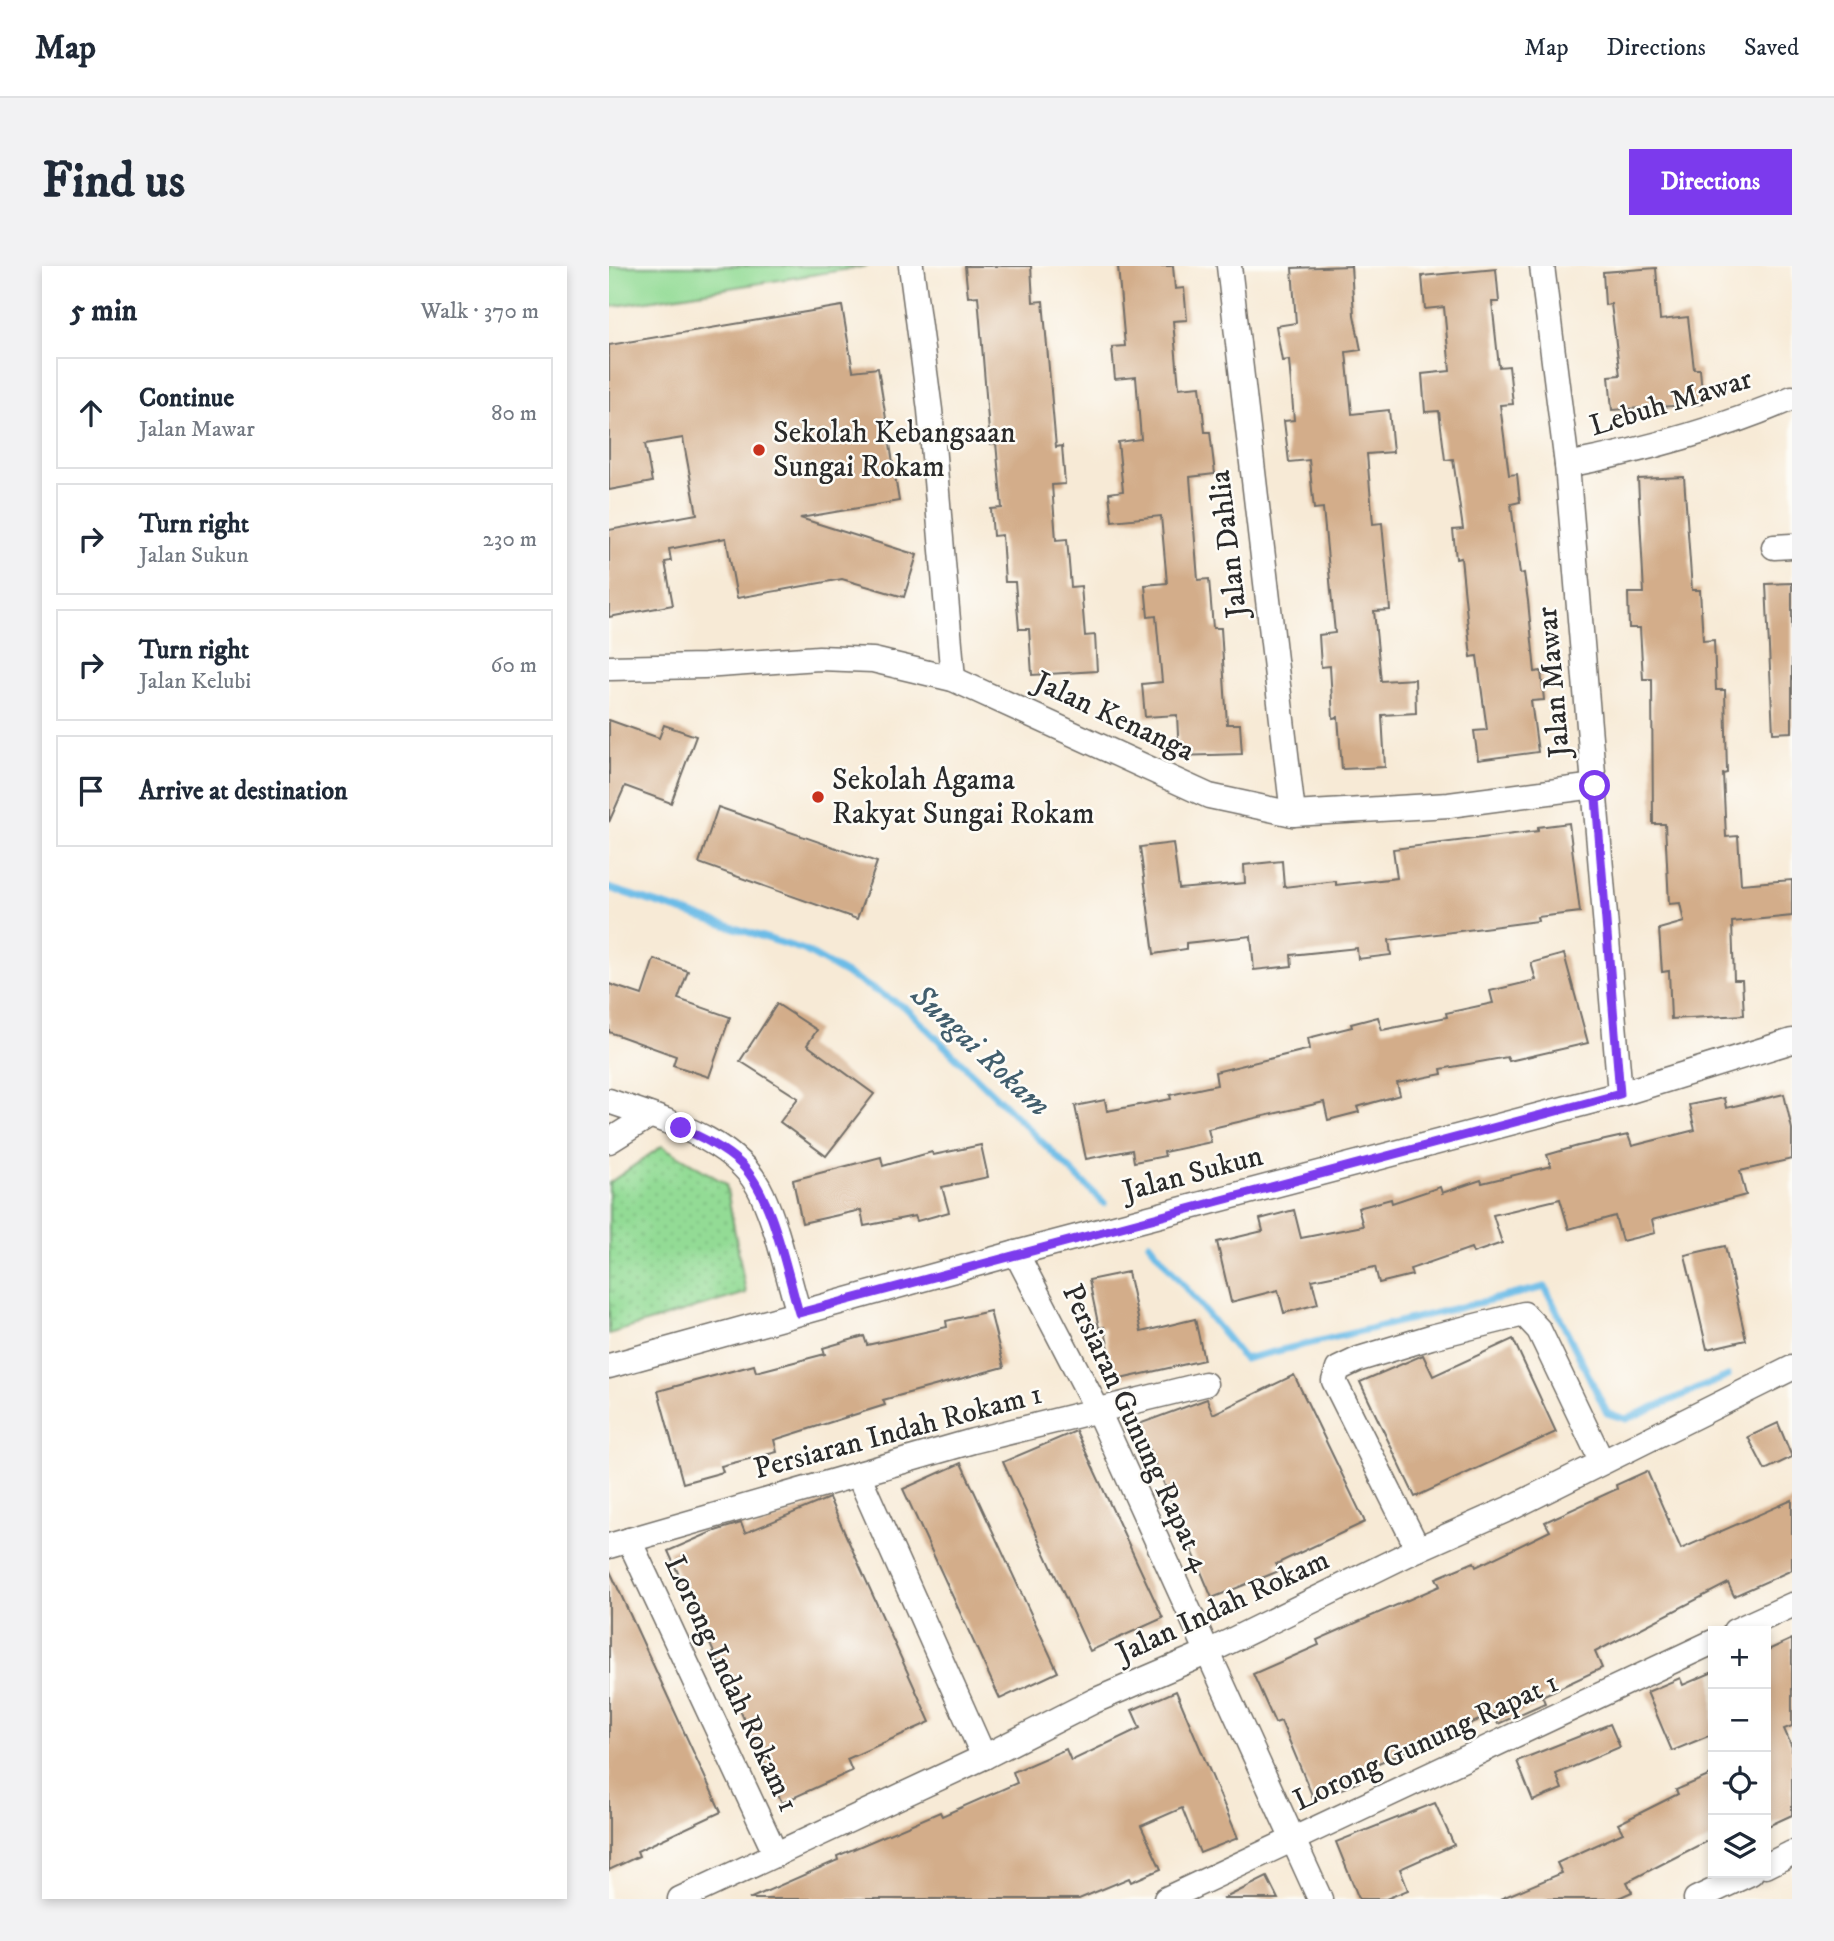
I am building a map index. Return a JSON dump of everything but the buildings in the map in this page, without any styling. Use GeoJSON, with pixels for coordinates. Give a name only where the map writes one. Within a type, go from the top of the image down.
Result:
{"type":"FeatureCollection","features":[{"type":"Feature","properties":{"kind":"street"},"geometry":{"type":"LineString","coordinates":[[911,266],[930,410],[953,678]]}},
{"type":"Feature","properties":{"kind":"street","name":"Jalan Dahlia"},"geometry":{"type":"LineString","coordinates":[[1229,266],[1293,814]]}},
{"type":"Feature","properties":{"kind":"street","name":"Jalan Mawar"},"geometry":{"type":"LineString","coordinates":[[1542,266],[1567,465],[1620,1094]]}},
{"type":"Feature","properties":{"kind":"street","name":"Lebuh Mawar"},"geometry":{"type":"LineString","coordinates":[[1567,465],[1650,449],[1749,417],[1792,398]]}},
{"type":"Feature","properties":{"kind":"street","name":"Jalan Kenanga"},"geometry":{"type":"LineString","coordinates":[[609,668],[704,666],[819,657],[873,660],[953,678],[1209,796],[1293,814],[1449,805],[1595,786]]}},
{"type":"Feature","properties":{"kind":"street","name":"Jalan Sukun"},"geometry":{"type":"LineString","coordinates":[[609,1366],[1016,1253],[1620,1094],[1792,1041]]}},
{"type":"Feature","properties":{"kind":"street"},"geometry":{"type":"LineString","coordinates":[[609,1101],[717,1145],[742,1166],[762,1193],[799,1313]]}},
{"type":"Feature","properties":{"kind":"street"},"geometry":{"type":"LineString","coordinates":[[609,1142],[649,1116]]}},
{"type":"Feature","properties":{"kind":"street","name":"Persiaran Gunung Rapat 4"},"geometry":{"type":"LineString","coordinates":[[1016,1253],[1098,1411],[1320,1899]]}},
{"type":"Feature","properties":{"kind":"street"},"geometry":{"type":"LineString","coordinates":[[1418,1549],[1333,1381],[1338,1369],[1419,1340],[1524,1314],[1539,1330],[1602,1462]]}},
{"type":"Feature","properties":{"kind":"street","name":"Jalan Indah Rokam"},"geometry":{"type":"LineString","coordinates":[[680,1899],[984,1757],[1094,1701],[1206,1653],[1792,1368]]}},
{"type":"Feature","properties":{"kind":"street","name":"Persiaran Indah Rokam 1"},"geometry":{"type":"LineString","coordinates":[[619,1543],[858,1474],[1205,1384]]}},
{"type":"Feature","properties":{"kind":"street"},"geometry":{"type":"LineString","coordinates":[[858,1474],[984,1757]]}},
{"type":"Feature","properties":{"kind":"street","name":"Lorong Indah Rokam 1"},"geometry":{"type":"LineString","coordinates":[[619,1543],[776,1855]]}},
{"type":"Feature","properties":{"kind":"street"},"geometry":{"type":"LineString","coordinates":[[1746,1626],[1792,1605]]}},
{"type":"Feature","properties":{"kind":"street","name":"Lorong Gunung Rapat 1"},"geometry":{"type":"LineString","coordinates":[[1166,1899],[1708,1644]]}},
{"type":"Feature","properties":{"kind":"street"},"geometry":{"type":"LineString","coordinates":[[1771,1864],[1792,1853]]}},
{"type":"Feature","properties":{"kind":"street"},"geometry":{"type":"LineString","coordinates":[[1696,1899],[1740,1878]]}},
{"type":"Feature","properties":{"kind":"green space"},"geometry":{"type":"Polygon","coordinates":[[[609,266],[868,266],[609,307],[609,266]]]}},
{"type":"Feature","properties":{"kind":"green space"},"geometry":{"type":"Polygon","coordinates":[[[662,1146],[726,1184],[746,1293],[609,1334],[609,1183],[662,1146]]]}},
{"type":"Feature","properties":{"kind":"waterway","name":"Sungai Rokam"},"geometry":{"type":"LineString","coordinates":[[609,888],[804,950],[906,1008],[1104,1203]]}},
{"type":"Feature","properties":{"kind":"waterway"},"geometry":{"type":"LineString","coordinates":[[1149,1243],[1244,1359],[1545,1287],[1607,1413],[1626,1419],[1728,1376]]}},
{"type":"Feature","properties":{"kind":"place","name":"Sekolah Kebangsaan Sungai Rokam"},"geometry":{"type":"Point","coordinates":[759,450]}},
{"type":"Feature","properties":{"kind":"place","name":"Sekolah Agama Rakyat Sungai Rokam"},"geometry":{"type":"Point","coordinates":[818,797]}},
{"type":"Feature","properties":{"kind":"route"},"geometry":{"type":"LineString","coordinates":[[681,1128],[717,1145],[742,1166],[762,1193],[799,1313],[1620,1094],[1595,786]]}}]}
